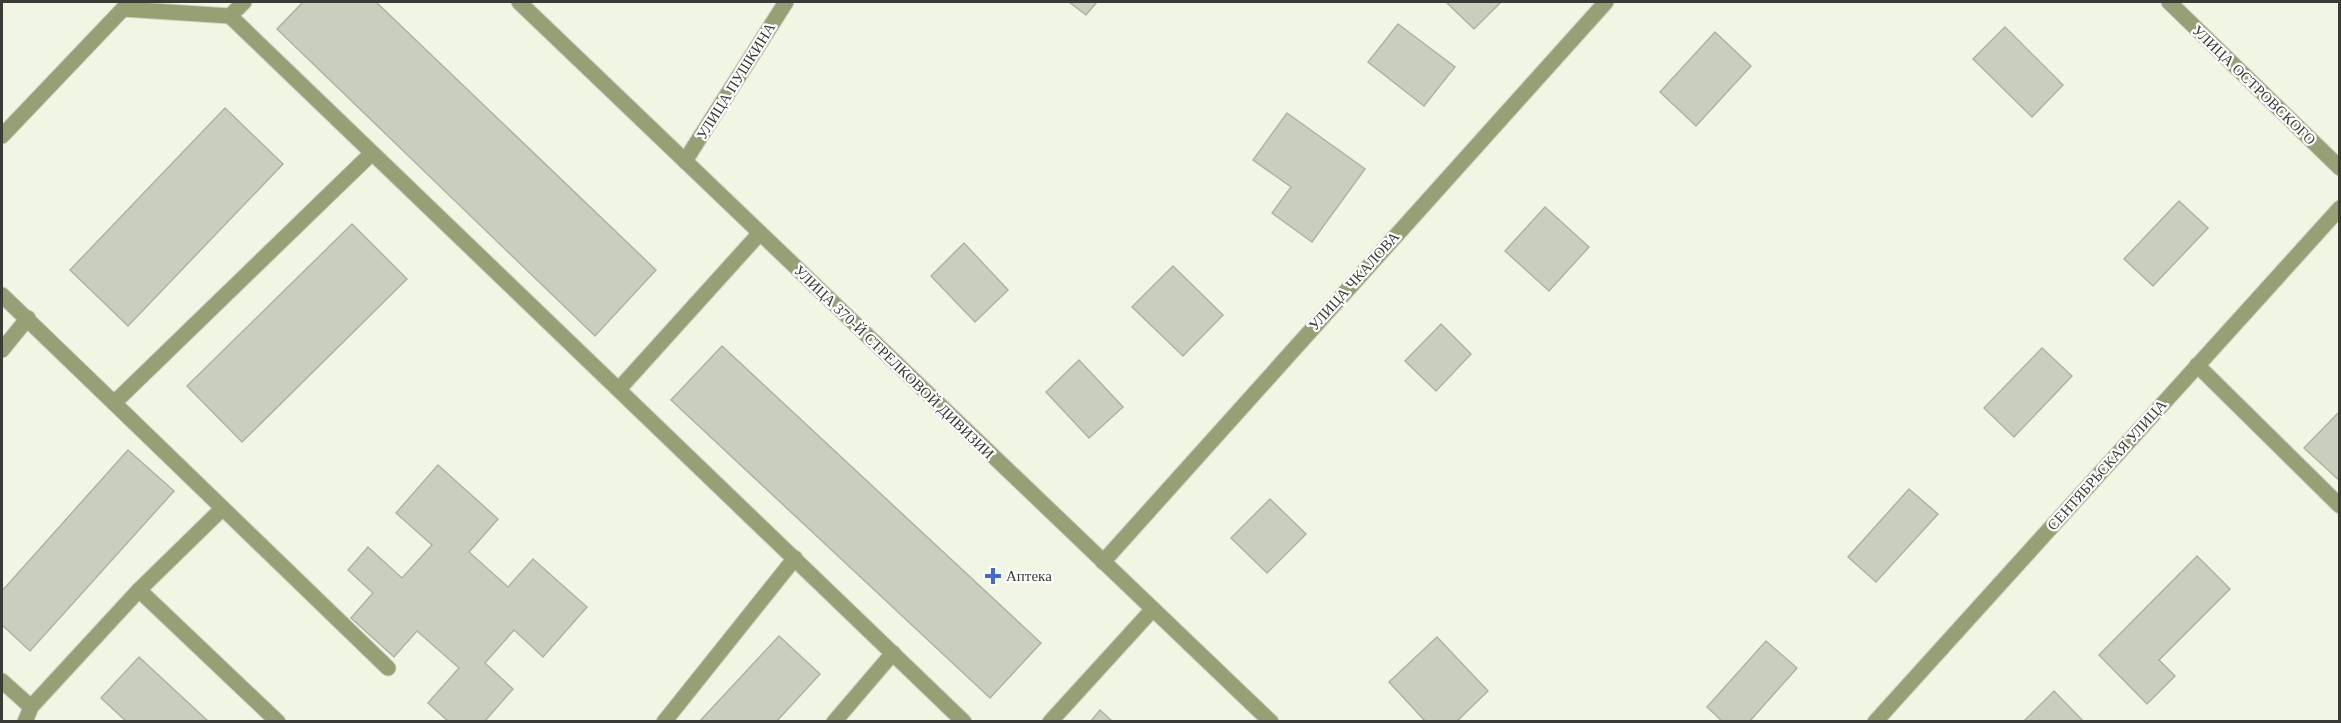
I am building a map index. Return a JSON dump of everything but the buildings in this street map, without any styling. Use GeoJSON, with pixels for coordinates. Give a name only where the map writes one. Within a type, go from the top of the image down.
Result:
{"type":"FeatureCollection","features":[{"type":"Feature","properties":{"kind":"street"},"geometry":{"type":"LineString","coordinates":[[230,16],[244,2]]}},
{"type":"Feature","properties":{"kind":"street","name":"УЛИЦА 370-Й СТРЕЛКОВОЙ ДИВИЗИИ"},"geometry":{"type":"LineString","coordinates":[[519,2],[1271,722]]}},
{"type":"Feature","properties":{"kind":"street","name":"УЛИЦА ПУШКИНА"},"geometry":{"type":"LineString","coordinates":[[685,161],[786,2]]}},
{"type":"Feature","properties":{"kind":"street","name":"УЛИЦА ЧКАЛОВА"},"geometry":{"type":"LineString","coordinates":[[1103,562],[1606,2]]}},
{"type":"Feature","properties":{"kind":"street","name":"УЛИЦА ОСТРОВСКОГО"},"geometry":{"type":"LineString","coordinates":[[2169,2],[2340,168]]}},
{"type":"Feature","properties":{"kind":"street"},"geometry":{"type":"LineString","coordinates":[[2,136],[123,9],[230,16],[964,722]]}},
{"type":"Feature","properties":{"kind":"street"},"geometry":{"type":"LineString","coordinates":[[114,402],[372,153]]}},
{"type":"Feature","properties":{"kind":"street","name":"СЕНТЯБРЬСКАЯ УЛИЦА"},"geometry":{"type":"LineString","coordinates":[[1875,722],[2340,208]]}},
{"type":"Feature","properties":{"kind":"street"},"geometry":{"type":"LineString","coordinates":[[619,389],[760,233]]}},
{"type":"Feature","properties":{"kind":"street"},"geometry":{"type":"LineString","coordinates":[[2,295],[388,668]]}},
{"type":"Feature","properties":{"kind":"street"},"geometry":{"type":"LineString","coordinates":[[2,350],[28,318]]}},
{"type":"Feature","properties":{"kind":"street"},"geometry":{"type":"LineString","coordinates":[[2197,365],[2340,506]]}},
{"type":"Feature","properties":{"kind":"street"},"geometry":{"type":"LineString","coordinates":[[2,681],[28,714],[139,590],[222,509]]}},
{"type":"Feature","properties":{"kind":"street"},"geometry":{"type":"LineString","coordinates":[[664,722],[795,558]]}},
{"type":"Feature","properties":{"kind":"street"},"geometry":{"type":"LineString","coordinates":[[139,590],[278,722]]}},
{"type":"Feature","properties":{"kind":"street"},"geometry":{"type":"LineString","coordinates":[[1050,722],[1153,609]]}},
{"type":"Feature","properties":{"kind":"street"},"geometry":{"type":"LineString","coordinates":[[834,722],[893,653]]}},
{"type":"Feature","properties":{"kind":"place","name":"Аптека"},"geometry":{"type":"Point","coordinates":[993,576]}}]}
